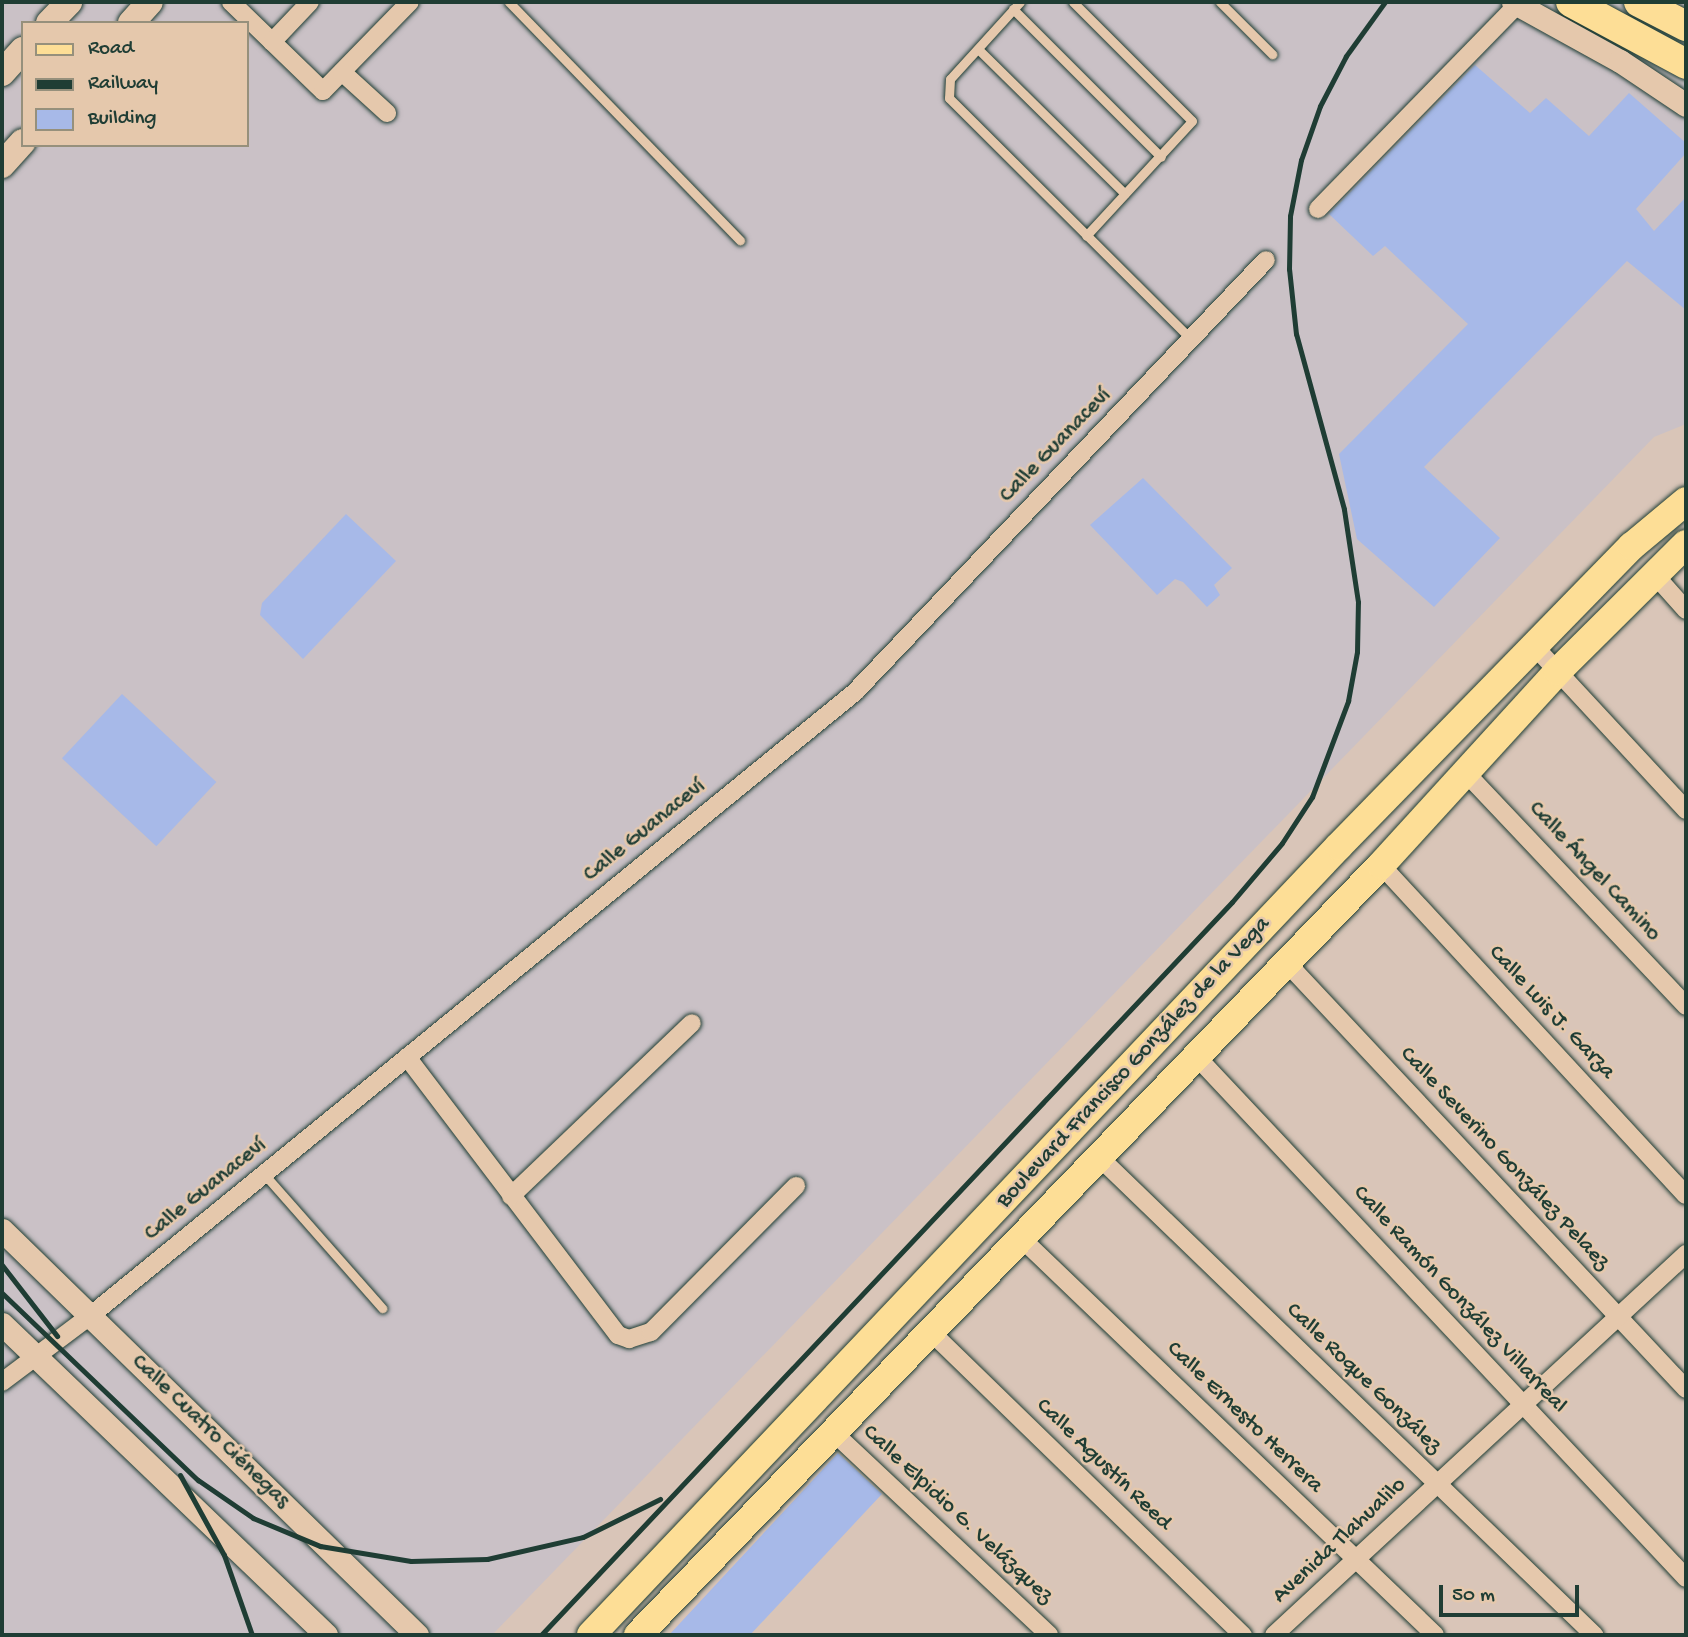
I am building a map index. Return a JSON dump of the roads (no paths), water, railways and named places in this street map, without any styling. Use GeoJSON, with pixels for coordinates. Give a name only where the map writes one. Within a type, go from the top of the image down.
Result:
{"type":"FeatureCollection","features":[{"type":"Feature","properties":{"kind":"highway"},"geometry":{"type":"LineString","coordinates":[[1571,2],[1686,64]]}},
{"type":"Feature","properties":{"kind":"highway"},"geometry":{"type":"LineString","coordinates":[[1639,2],[1686,26]]}},
{"type":"Feature","properties":{"kind":"highway"},"geometry":{"type":"LineString","coordinates":[[1658,49],[1686,78]]}},
{"type":"Feature","properties":{"kind":"main road"},"geometry":{"type":"LineString","coordinates":[[51,21],[69,2]]}},
{"type":"Feature","properties":{"kind":"main road"},"geometry":{"type":"LineString","coordinates":[[133,21],[150,2]]}},
{"type":"Feature","properties":{"kind":"main road"},"geometry":{"type":"LineString","coordinates":[[2,72],[21,52]]}},
{"type":"Feature","properties":{"kind":"main road"},"geometry":{"type":"LineString","coordinates":[[2,165],[21,144]]}},
{"type":"Feature","properties":{"kind":"main road","name":"Boulevard Francisco González de la Vega"},"geometry":{"type":"LineString","coordinates":[[591,1635],[1339,846],[1633,547],[1686,501]]}},
{"type":"Feature","properties":{"kind":"main road","name":"Boulevard Francisco González de la Vega"},"geometry":{"type":"LineString","coordinates":[[638,1635],[929,1330],[1381,865],[1558,671],[1686,544]]}},
{"type":"Feature","properties":{"kind":"street"},"geometry":{"type":"LineString","coordinates":[[231,2],[323,91],[410,2]]}},
{"type":"Feature","properties":{"kind":"street"},"geometry":{"type":"LineString","coordinates":[[272,42],[310,2]]}},
{"type":"Feature","properties":{"kind":"street"},"geometry":{"type":"LineString","coordinates":[[1318,209],[1515,3],[1620,61],[1686,105]]}},
{"type":"Feature","properties":{"kind":"street"},"geometry":{"type":"LineString","coordinates":[[342,72],[387,113]]}},
{"type":"Feature","properties":{"kind":"street","name":"Calle Guanaceví"},"geometry":{"type":"LineString","coordinates":[[2,1382],[90,1316],[855,692],[1266,260]]}},
{"type":"Feature","properties":{"kind":"street"},"geometry":{"type":"LineString","coordinates":[[1654,574],[1686,610]]}},
{"type":"Feature","properties":{"kind":"street"},"geometry":{"type":"LineString","coordinates":[[1536,648],[1686,810]]}},
{"type":"Feature","properties":{"kind":"street","name":"Calle Ángel Camino"},"geometry":{"type":"LineString","coordinates":[[1465,772],[1686,1006]]}},
{"type":"Feature","properties":{"kind":"street","name":"Calle Luis J. Garza"},"geometry":{"type":"LineString","coordinates":[[1381,865],[1686,1195]]}},
{"type":"Feature","properties":{"kind":"street","name":"Calle Severino González Pelaez"},"geometry":{"type":"LineString","coordinates":[[1286,962],[1686,1389]]}},
{"type":"Feature","properties":{"kind":"street"},"geometry":{"type":"LineString","coordinates":[[511,1196],[692,1023]]}},
{"type":"Feature","properties":{"kind":"street","name":"Calle Ramón González Villarreal"},"geometry":{"type":"LineString","coordinates":[[1196,1056],[1686,1578]]}},
{"type":"Feature","properties":{"kind":"street"},"geometry":{"type":"LineString","coordinates":[[407,1057],[618,1335],[629,1339],[651,1332],[796,1186]]}},
{"type":"Feature","properties":{"kind":"street","name":"Calle Roque González"},"geometry":{"type":"LineString","coordinates":[[1098,1156],[1594,1635]]}},
{"type":"Feature","properties":{"kind":"street","name":"Calle Cuatro Ciénegas"},"geometry":{"type":"LineString","coordinates":[[2,1230],[417,1635]]}},
{"type":"Feature","properties":{"kind":"street","name":"Calle Ernesto Herrera"},"geometry":{"type":"LineString","coordinates":[[1020,1237],[1435,1635]]}},
{"type":"Feature","properties":{"kind":"street","name":"Avenida Tlahualilo"},"geometry":{"type":"LineString","coordinates":[[1274,1635],[1686,1254]]}},
{"type":"Feature","properties":{"kind":"street"},"geometry":{"type":"LineString","coordinates":[[2,1324],[326,1635]]}},
{"type":"Feature","properties":{"kind":"street","name":"Calle Agustín Reed"},"geometry":{"type":"LineString","coordinates":[[929,1330],[1243,1635]]}},
{"type":"Feature","properties":{"kind":"street","name":"Calle Elpidio G. Velázquez"},"geometry":{"type":"LineString","coordinates":[[832,1431],[1049,1635]]}},
{"type":"Feature","properties":{"kind":"lane"},"geometry":{"type":"LineString","coordinates":[[509,2],[740,240]]}},
{"type":"Feature","properties":{"kind":"lane"},"geometry":{"type":"LineString","coordinates":[[1073,2],[1188,114],[1191,127],[1086,236]]}},
{"type":"Feature","properties":{"kind":"lane"},"geometry":{"type":"LineString","coordinates":[[1220,2],[1272,54]]}},
{"type":"Feature","properties":{"kind":"lane"},"geometry":{"type":"LineString","coordinates":[[1161,158],[1016,6],[950,79],[952,104],[1191,339]]}},
{"type":"Feature","properties":{"kind":"lane"},"geometry":{"type":"LineString","coordinates":[[978,49],[1125,194]]}},
{"type":"Feature","properties":{"kind":"lane"},"geometry":{"type":"LineString","coordinates":[[264,1174],[382,1308]]}},
{"type":"Feature","properties":{"kind":"railway"},"geometry":{"type":"LineString","coordinates":[[541,1635],[1232,902],[1282,843],[1312,797],[1348,701],[1357,652],[1358,602],[1344,509],[1296,334],[1289,269],[1290,216],[1301,160],[1320,106],[1346,56],[1385,2]]}},
{"type":"Feature","properties":{"kind":"railway"},"geometry":{"type":"LineString","coordinates":[[2,1265],[57,1336]]}},
{"type":"Feature","properties":{"kind":"railway"},"geometry":{"type":"LineString","coordinates":[[2,1293],[198,1480],[253,1518],[320,1546],[411,1561],[487,1559],[583,1537],[660,1499]]}},
{"type":"Feature","properties":{"kind":"railway"},"geometry":{"type":"LineString","coordinates":[[180,1475],[224,1555],[252,1635]]}}]}
